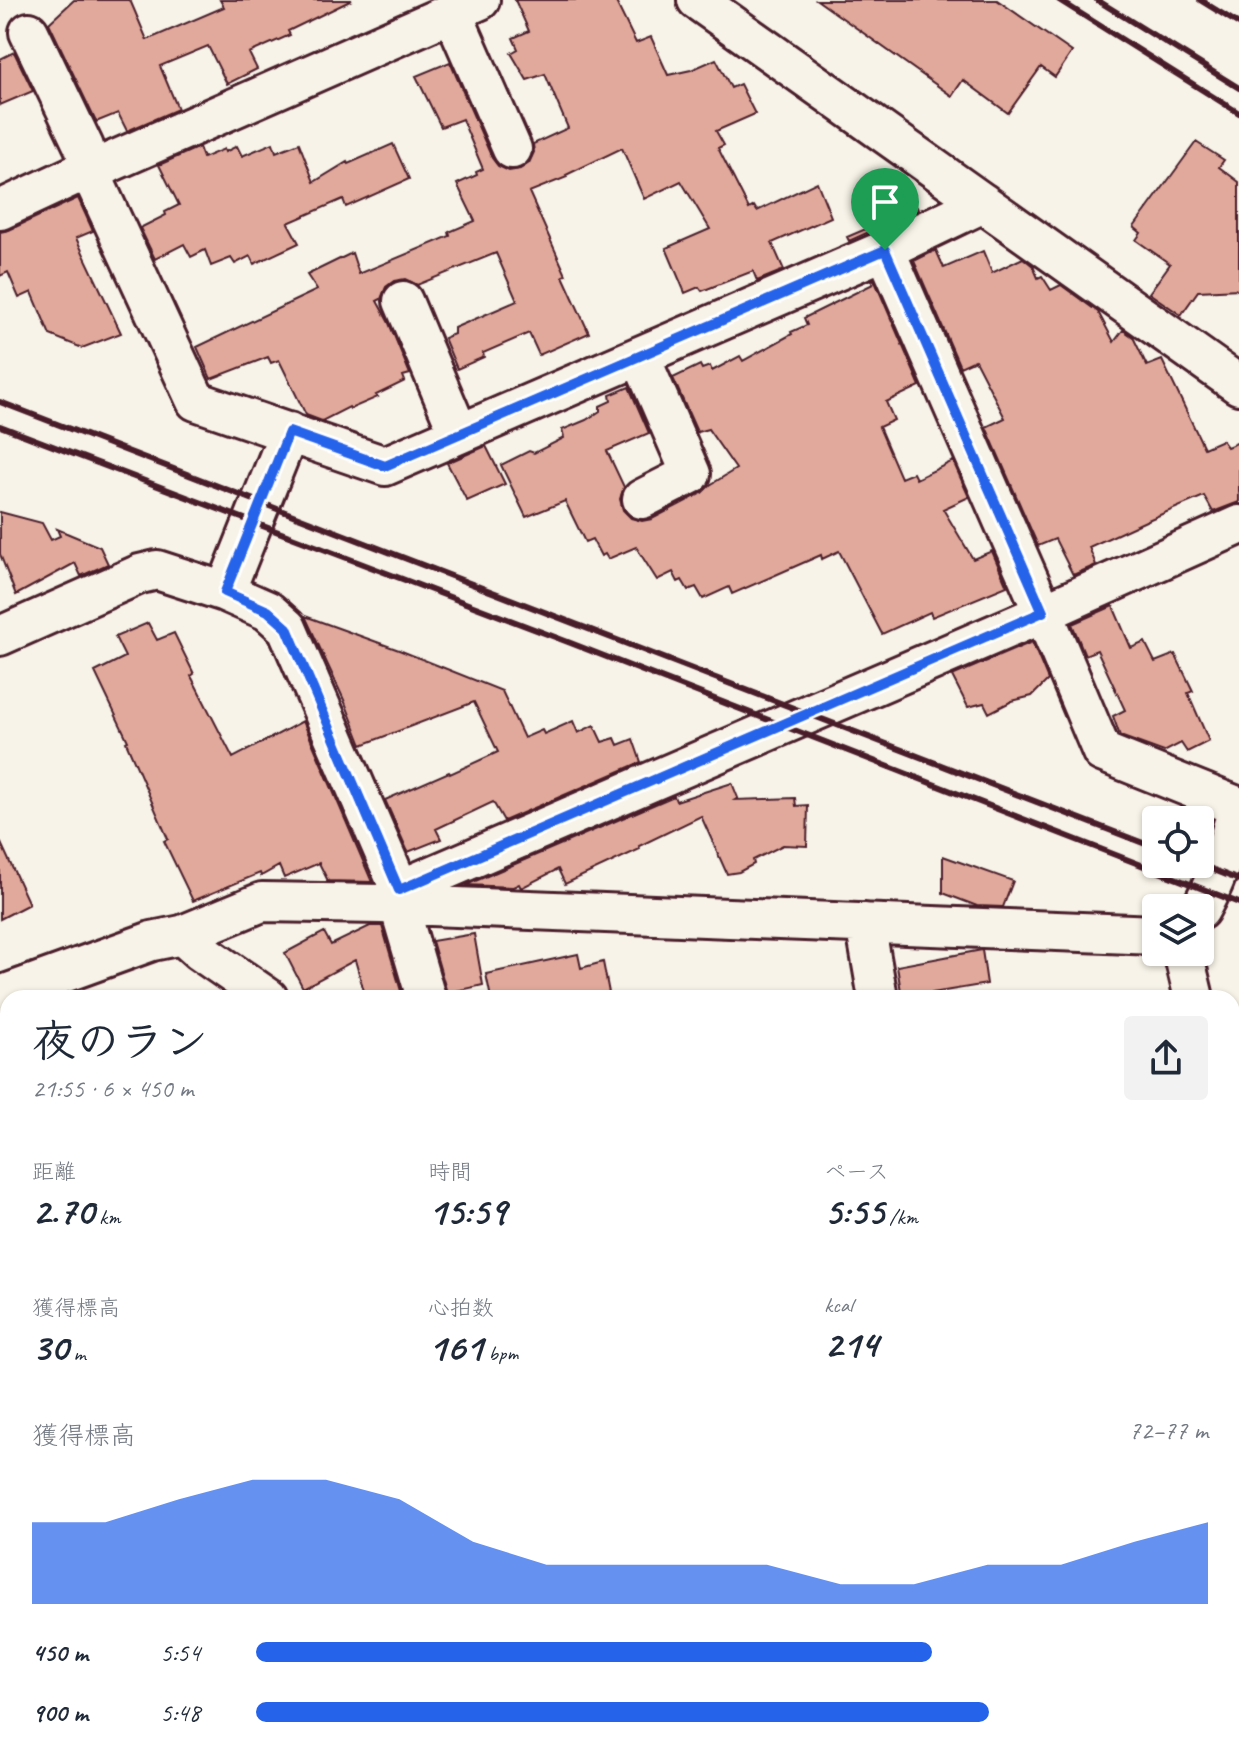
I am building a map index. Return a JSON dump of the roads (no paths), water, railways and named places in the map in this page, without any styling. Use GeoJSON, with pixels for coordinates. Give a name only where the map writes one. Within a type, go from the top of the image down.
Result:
{"type":"FeatureCollection","features":[{"type":"Feature","properties":{"kind":"street"},"geometry":{"type":"LineString","coordinates":[[697,0],[1239,385]]}},
{"type":"Feature","properties":{"kind":"street"},"geometry":{"type":"LineString","coordinates":[[0,210],[73,176],[91,174],[111,162],[466,6],[512,149]]}},
{"type":"Feature","properties":{"kind":"street"},"geometry":{"type":"LineString","coordinates":[[29,32],[84,147],[91,174],[196,401],[385,466],[885,250],[983,203]]}},
{"type":"Feature","properties":{"kind":"street"},"geometry":{"type":"LineString","coordinates":[[885,250],[1102,752],[1238,807],[1209,894]]}},
{"type":"Feature","properties":{"kind":"street"},"geometry":{"type":"LineString","coordinates":[[403,301],[459,434]]}},
{"type":"Feature","properties":{"kind":"street"},"geometry":{"type":"LineString","coordinates":[[640,356],[691,474],[642,499]]}},
{"type":"Feature","properties":{"kind":"street"},"geometry":{"type":"LineString","coordinates":[[225,592],[289,432]]}},
{"type":"Feature","properties":{"kind":"street"},"geometry":{"type":"LineString","coordinates":[[17,990],[152,941],[182,935],[262,902],[381,904],[400,898],[1239,525]]}},
{"type":"Feature","properties":{"kind":"street"},"geometry":{"type":"LineString","coordinates":[[0,636],[140,574],[157,570],[225,592],[268,611],[287,628],[400,898],[424,990]]}},
{"type":"Feature","properties":{"kind":"street"},"geometry":{"type":"LineString","coordinates":[[400,898],[1142,934]]}},
{"type":"Feature","properties":{"kind":"street"},"geometry":{"type":"LineString","coordinates":[[865,923],[877,990]]}},
{"type":"Feature","properties":{"kind":"street"},"geometry":{"type":"LineString","coordinates":[[182,935],[256,990]]}},
{"type":"Feature","properties":{"kind":"street"},"geometry":{"type":"LineString","coordinates":[[1186,966],[1192,990]]}},
{"type":"Feature","properties":{"kind":"railway"},"geometry":{"type":"LineString","coordinates":[[1059,0],[1239,113]]}},
{"type":"Feature","properties":{"kind":"railway"},"geometry":{"type":"LineString","coordinates":[[1097,0],[1239,88]]}},
{"type":"Feature","properties":{"kind":"railway"},"geometry":{"type":"LineString","coordinates":[[1200,0],[1239,24]]}},
{"type":"Feature","properties":{"kind":"railway"},"geometry":{"type":"LineString","coordinates":[[0,402],[1142,843]]}},
{"type":"Feature","properties":{"kind":"railway"},"geometry":{"type":"LineString","coordinates":[[0,426],[568,642],[1239,903]]}},
{"type":"Feature","properties":{"kind":"railway"},"geometry":{"type":"LineString","coordinates":[[1214,870],[1239,880]]}}]}
